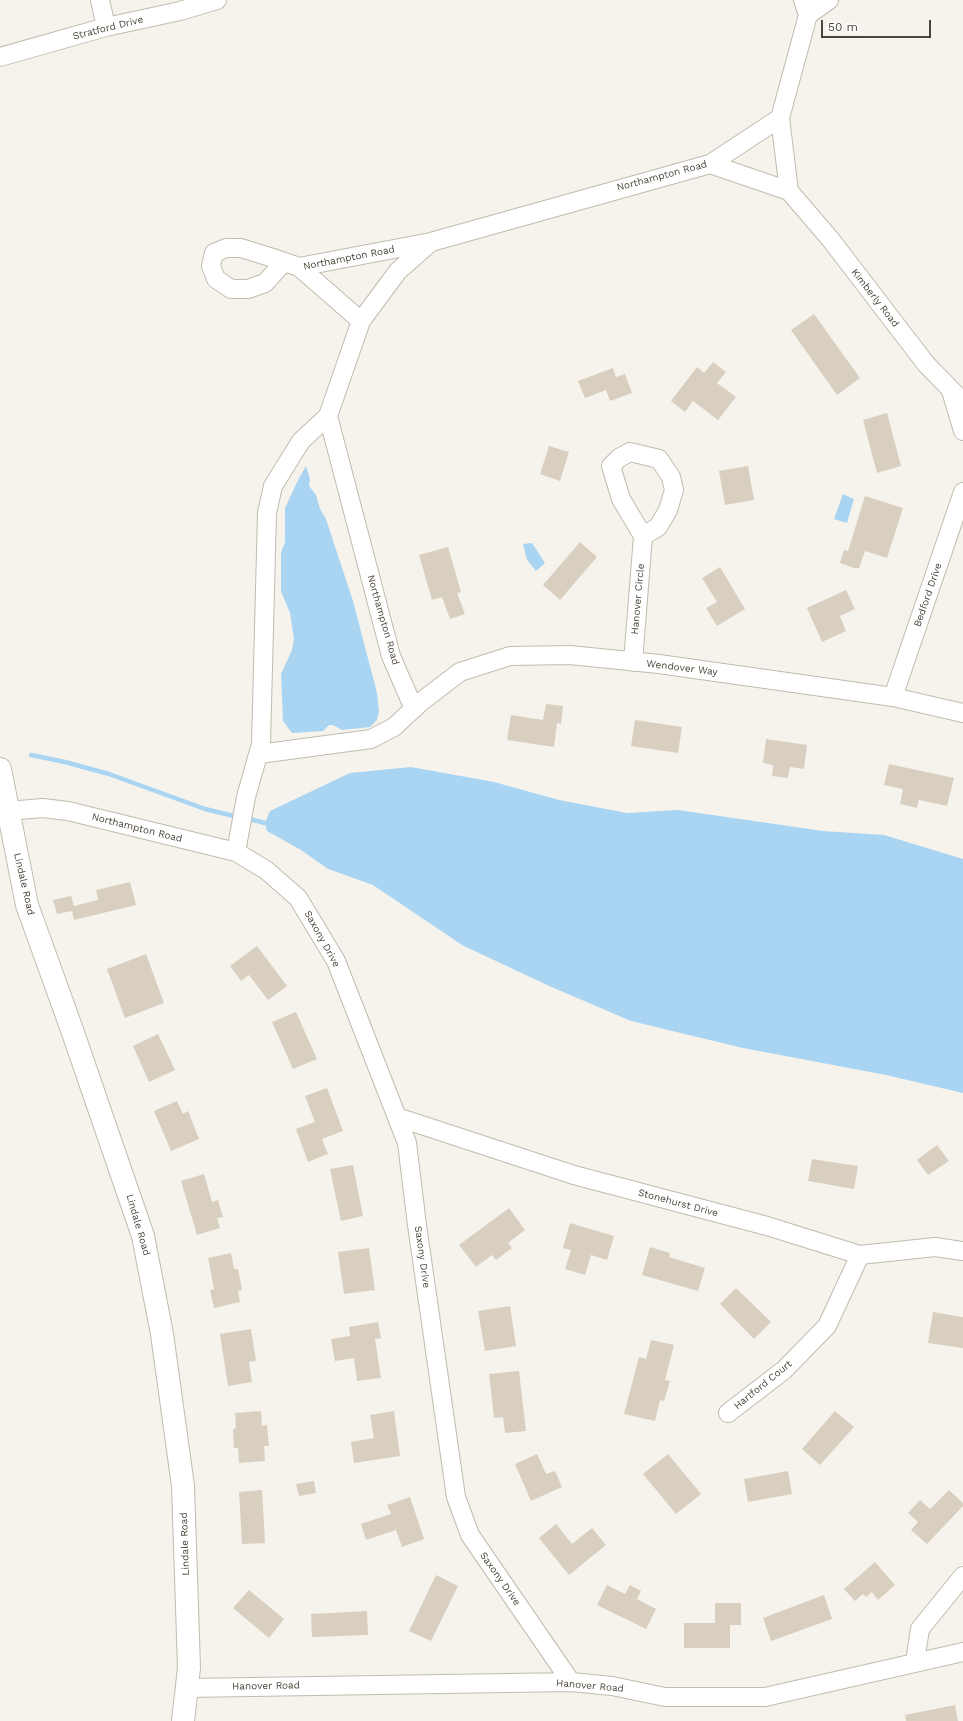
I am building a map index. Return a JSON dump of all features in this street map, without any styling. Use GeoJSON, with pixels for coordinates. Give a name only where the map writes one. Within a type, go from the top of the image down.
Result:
{"type":"FeatureCollection","features":[{"type":"Feature","properties":{"kind":"street"},"geometry":{"type":"LineString","coordinates":[[100,0],[106,27]]}},
{"type":"Feature","properties":{"kind":"street","name":"Stratford Drive"},"geometry":{"type":"LineString","coordinates":[[0,57],[106,27],[180,11],[217,0]]}},
{"type":"Feature","properties":{"kind":"street"},"geometry":{"type":"LineString","coordinates":[[710,164],[789,191],[780,118],[805,8],[829,0]]}},
{"type":"Feature","properties":{"kind":"street","name":"Northampton Road"},"geometry":{"type":"LineString","coordinates":[[361,321],[291,265],[431,242],[710,164],[780,118]]}},
{"type":"Feature","properties":{"kind":"street","name":"Kimberly Road"},"geometry":{"type":"LineString","coordinates":[[789,191],[831,240],[926,364],[957,396]]}},
{"type":"Feature","properties":{"kind":"street","name":"Northampton Road"},"geometry":{"type":"LineString","coordinates":[[8,811],[43,808],[68,811],[238,844],[246,797],[261,744],[267,513],[273,486],[301,441],[328,416],[361,321],[398,271],[431,242]]}},
{"type":"Feature","properties":{"kind":"street"},"geometry":{"type":"LineString","coordinates":[[957,396],[963,431]]}},
{"type":"Feature","properties":{"kind":"street","name":"Northampton Road"},"geometry":{"type":"LineString","coordinates":[[328,416],[391,656],[414,709]]}},
{"type":"Feature","properties":{"kind":"street","name":"Bedford Drive"},"geometry":{"type":"LineString","coordinates":[[893,697],[963,492]]}},
{"type":"Feature","properties":{"kind":"street","name":"Hanover Circle"},"geometry":{"type":"LineString","coordinates":[[633,662],[643,536]]}},
{"type":"Feature","properties":{"kind":"street","name":"Wendover Way"},"geometry":{"type":"LineString","coordinates":[[414,709],[460,672],[510,656],[570,656],[633,662],[893,697],[963,714]]}},
{"type":"Feature","properties":{"kind":"street"},"geometry":{"type":"LineString","coordinates":[[259,754],[371,739],[394,727],[414,709]]}},
{"type":"Feature","properties":{"kind":"street","name":"Lindale Road"},"geometry":{"type":"LineString","coordinates":[[0,769],[27,905],[116,1154],[143,1236],[162,1334],[183,1486],[189,1668],[183,1721]]}},
{"type":"Feature","properties":{"kind":"street","name":"Saxony Drive"},"geometry":{"type":"LineString","coordinates":[[238,844],[298,898],[336,961],[407,1143],[417,1225],[456,1497],[470,1535],[571,1682]]}},
{"type":"Feature","properties":{"kind":"street","name":"Stonehurst Drive"},"geometry":{"type":"LineString","coordinates":[[397,1117],[574,1175],[767,1226],[860,1255],[935,1247],[963,1251]]}},
{"type":"Feature","properties":{"kind":"street","name":"Hartford Court"},"geometry":{"type":"LineString","coordinates":[[728,1413],[784,1370],[827,1326],[860,1255]]}},
{"type":"Feature","properties":{"kind":"street"},"geometry":{"type":"LineString","coordinates":[[915,1662],[920,1629],[963,1576]]}},
{"type":"Feature","properties":{"kind":"street","name":"Hanover Road"},"geometry":{"type":"LineString","coordinates":[[187,1688],[571,1682],[612,1686],[665,1697],[765,1697],[963,1652]]}},
{"type":"Feature","properties":{"kind":"water"},"geometry":{"type":"Polygon","coordinates":[[[306,466],[310,479],[309,486],[316,495],[320,509],[326,519],[353,601],[377,693],[379,711],[377,720],[370,727],[342,730],[333,725],[329,725],[323,731],[292,733],[283,721],[281,674],[292,650],[294,639],[290,613],[281,591],[281,553],[285,542],[285,508],[306,466]]]}},
{"type":"Feature","properties":{"kind":"water"},"geometry":{"type":"Polygon","coordinates":[[[843,494],[854,499],[847,523],[834,519],[843,494]]]}},
{"type":"Feature","properties":{"kind":"water"},"geometry":{"type":"Polygon","coordinates":[[[532,543],[545,563],[536,571],[527,560],[523,544],[532,543]]]}},
{"type":"Feature","properties":{"kind":"water"},"geometry":{"type":"Polygon","coordinates":[[[411,767],[494,782],[559,800],[627,813],[678,810],[823,831],[884,835],[963,859],[963,1093],[886,1075],[743,1048],[631,1021],[547,985],[462,945],[373,885],[328,869],[301,850],[267,831],[265,823],[270,811],[350,773],[411,767]]]}},
{"type":"Feature","properties":{"kind":"building"},"geometry":{"type":"Polygon","coordinates":[[[814,314],[860,378],[837,395],[791,330],[814,314]]]}},
{"type":"Feature","properties":{"kind":"building"},"geometry":{"type":"Polygon","coordinates":[[[713,362],[726,372],[717,383],[736,397],[718,420],[693,401],[685,412],[671,401],[697,367],[704,373],[713,362]]]}},
{"type":"Feature","properties":{"kind":"building"},"geometry":{"type":"Polygon","coordinates":[[[613,368],[616,377],[625,374],[632,393],[610,401],[606,390],[585,398],[578,381],[613,368]]]}},
{"type":"Feature","properties":{"kind":"building"},"geometry":{"type":"Polygon","coordinates":[[[887,413],[901,466],[877,473],[863,420],[887,413]]]}},
{"type":"Feature","properties":{"kind":"building"},"geometry":{"type":"Polygon","coordinates":[[[549,446],[569,452],[560,481],[540,474],[549,446]]]}},
{"type":"Feature","properties":{"kind":"building"},"geometry":{"type":"Polygon","coordinates":[[[748,466],[754,500],[725,505],[719,471],[748,466]]]}},
{"type":"Feature","properties":{"kind":"building"},"geometry":{"type":"Polygon","coordinates":[[[865,496],[903,508],[887,558],[865,551],[859,568],[854,568],[840,563],[844,550],[848,551],[865,496]]]}},
{"type":"Feature","properties":{"kind":"building"},"geometry":{"type":"Polygon","coordinates":[[[580,542],[597,557],[560,600],[543,585],[580,542]]]}},
{"type":"Feature","properties":{"kind":"building"},"geometry":{"type":"Polygon","coordinates":[[[448,547],[461,592],[457,593],[465,614],[450,619],[442,597],[432,600],[419,555],[448,547]]]}},
{"type":"Feature","properties":{"kind":"building"},"geometry":{"type":"Polygon","coordinates":[[[720,567],[745,609],[717,626],[706,608],[717,602],[702,578],[720,567]]]}},
{"type":"Feature","properties":{"kind":"building"},"geometry":{"type":"Polygon","coordinates":[[[846,590],[855,609],[840,616],[846,631],[822,642],[807,608],[846,590]]]}},
{"type":"Feature","properties":{"kind":"building"},"geometry":{"type":"Polygon","coordinates":[[[546,704],[563,706],[561,724],[557,723],[554,747],[507,740],[511,715],[543,720],[546,704]]]}},
{"type":"Feature","properties":{"kind":"building"},"geometry":{"type":"Polygon","coordinates":[[[635,720],[682,727],[678,753],[631,746],[635,720]]]}},
{"type":"Feature","properties":{"kind":"building"},"geometry":{"type":"Polygon","coordinates":[[[766,739],[807,745],[804,769],[790,767],[788,778],[772,776],[773,765],[763,763],[766,739]]]}},
{"type":"Feature","properties":{"kind":"building"},"geometry":{"type":"Polygon","coordinates":[[[889,764],[954,778],[947,806],[919,800],[917,808],[900,804],[903,789],[884,785],[889,764]]]}},
{"type":"Feature","properties":{"kind":"building"},"geometry":{"type":"Polygon","coordinates":[[[130,882],[136,905],[74,920],[72,911],[57,914],[53,900],[71,896],[74,906],[98,900],[96,890],[130,882]]]}},
{"type":"Feature","properties":{"kind":"building"},"geometry":{"type":"Polygon","coordinates":[[[257,946],[287,986],[268,1000],[249,975],[241,981],[230,966],[257,946]]]}},
{"type":"Feature","properties":{"kind":"building"},"geometry":{"type":"Polygon","coordinates":[[[146,954],[164,1003],[125,1018],[107,969],[146,954]]]}},
{"type":"Feature","properties":{"kind":"building"},"geometry":{"type":"Polygon","coordinates":[[[296,1012],[317,1059],[293,1069],[272,1022],[296,1012]]]}},
{"type":"Feature","properties":{"kind":"building"},"geometry":{"type":"Polygon","coordinates":[[[158,1034],[175,1070],[149,1082],[133,1046],[158,1034]]]}},
{"type":"Feature","properties":{"kind":"building"},"geometry":{"type":"Polygon","coordinates":[[[327,1088],[343,1131],[322,1139],[328,1154],[308,1162],[296,1129],[315,1122],[305,1096],[327,1088]]]}},
{"type":"Feature","properties":{"kind":"building"},"geometry":{"type":"Polygon","coordinates":[[[177,1101],[183,1114],[188,1111],[199,1139],[171,1151],[154,1111],[177,1101]]]}},
{"type":"Feature","properties":{"kind":"building"},"geometry":{"type":"Polygon","coordinates":[[[937,1145],[949,1161],[928,1175],[917,1160],[937,1145]]]}},
{"type":"Feature","properties":{"kind":"building"},"geometry":{"type":"Polygon","coordinates":[[[812,1159],[858,1166],[854,1189],[808,1181],[812,1159]]]}},
{"type":"Feature","properties":{"kind":"building"},"geometry":{"type":"Polygon","coordinates":[[[353,1165],[363,1216],[341,1221],[330,1169],[353,1165]]]}},
{"type":"Feature","properties":{"kind":"building"},"geometry":{"type":"Polygon","coordinates":[[[204,1174],[212,1202],[218,1200],[223,1217],[217,1218],[220,1228],[197,1235],[181,1181],[204,1174]]]}},
{"type":"Feature","properties":{"kind":"building"},"geometry":{"type":"Polygon","coordinates":[[[509,1208],[525,1230],[508,1243],[512,1248],[496,1260],[492,1255],[476,1267],[459,1245],[509,1208]]]}},
{"type":"Feature","properties":{"kind":"building"},"geometry":{"type":"Polygon","coordinates":[[[570,1223],[614,1236],[607,1260],[591,1255],[585,1275],[565,1269],[571,1250],[563,1248],[570,1223]]]}},
{"type":"Feature","properties":{"kind":"building"},"geometry":{"type":"Polygon","coordinates":[[[650,1247],[670,1253],[669,1257],[705,1268],[698,1291],[642,1275],[650,1247]]]}},
{"type":"Feature","properties":{"kind":"building"},"geometry":{"type":"Polygon","coordinates":[[[369,1248],[375,1290],[344,1294],[338,1252],[369,1248]]]}},
{"type":"Feature","properties":{"kind":"building"},"geometry":{"type":"Polygon","coordinates":[[[231,1253],[234,1269],[238,1269],[242,1290],[238,1291],[240,1302],[214,1308],[210,1290],[214,1289],[208,1258],[231,1253]]]}},
{"type":"Feature","properties":{"kind":"building"},"geometry":{"type":"Polygon","coordinates":[[[736,1288],[771,1322],[754,1339],[720,1304],[736,1288]]]}},
{"type":"Feature","properties":{"kind":"building"},"geometry":{"type":"Polygon","coordinates":[[[510,1306],[516,1346],[485,1351],[478,1311],[510,1306]]]}},
{"type":"Feature","properties":{"kind":"building"},"geometry":{"type":"Polygon","coordinates":[[[933,1312],[963,1317],[963,1348],[928,1343],[933,1312]]]}},
{"type":"Feature","properties":{"kind":"building"},"geometry":{"type":"Polygon","coordinates":[[[378,1322],[381,1338],[375,1339],[381,1378],[357,1381],[354,1358],[335,1361],[331,1339],[350,1336],[349,1327],[378,1322]]]}},
{"type":"Feature","properties":{"kind":"building"},"geometry":{"type":"Polygon","coordinates":[[[251,1329],[256,1361],[249,1362],[252,1382],[228,1386],[220,1334],[251,1329]]]}},
{"type":"Feature","properties":{"kind":"building"},"geometry":{"type":"Polygon","coordinates":[[[651,1340],[674,1345],[665,1380],[670,1381],[664,1401],[660,1400],[655,1421],[624,1414],[639,1357],[646,1359],[651,1340]]]}},
{"type":"Feature","properties":{"kind":"building"},"geometry":{"type":"Polygon","coordinates":[[[519,1371],[526,1431],[505,1433],[503,1417],[494,1418],[489,1374],[519,1371]]]}},
{"type":"Feature","properties":{"kind":"building"},"geometry":{"type":"Polygon","coordinates":[[[261,1411],[262,1426],[267,1425],[269,1446],[264,1446],[265,1461],[239,1463],[238,1448],[234,1448],[233,1429],[236,1428],[235,1413],[261,1411]]]}},
{"type":"Feature","properties":{"kind":"building"},"geometry":{"type":"Polygon","coordinates":[[[394,1411],[400,1456],[354,1463],[351,1442],[374,1438],[370,1415],[394,1411]]]}},
{"type":"Feature","properties":{"kind":"building"},"geometry":{"type":"Polygon","coordinates":[[[835,1411],[854,1427],[820,1465],[802,1449],[835,1411]]]}},
{"type":"Feature","properties":{"kind":"building"},"geometry":{"type":"Polygon","coordinates":[[[537,1454],[546,1474],[555,1471],[562,1487],[531,1501],[515,1464],[537,1454]]]}},
{"type":"Feature","properties":{"kind":"building"},"geometry":{"type":"Polygon","coordinates":[[[668,1454],[701,1494],[676,1514],[643,1474],[668,1454]]]}},
{"type":"Feature","properties":{"kind":"building"},"geometry":{"type":"Polygon","coordinates":[[[788,1471],[792,1494],[748,1502],[744,1479],[788,1471]]]}},
{"type":"Feature","properties":{"kind":"building"},"geometry":{"type":"Polygon","coordinates":[[[314,1481],[316,1493],[299,1496],[296,1484],[314,1481]]]}},
{"type":"Feature","properties":{"kind":"building"},"geometry":{"type":"Polygon","coordinates":[[[262,1490],[265,1543],[242,1544],[239,1492],[262,1490]]]}},
{"type":"Feature","properties":{"kind":"building"},"geometry":{"type":"Polygon","coordinates":[[[949,1490],[963,1503],[963,1506],[927,1544],[911,1530],[918,1522],[908,1513],[920,1500],[930,1509],[949,1490]]]}},
{"type":"Feature","properties":{"kind":"building"},"geometry":{"type":"Polygon","coordinates":[[[410,1497],[424,1539],[402,1547],[396,1530],[366,1540],[361,1524],[391,1514],[387,1505],[410,1497]]]}},
{"type":"Feature","properties":{"kind":"building"},"geometry":{"type":"Polygon","coordinates":[[[556,1524],[572,1544],[592,1528],[606,1545],[569,1575],[539,1538],[556,1524]]]}},
{"type":"Feature","properties":{"kind":"building"},"geometry":{"type":"Polygon","coordinates":[[[875,1562],[895,1585],[878,1600],[872,1592],[866,1597],[863,1594],[855,1601],[844,1589],[875,1562]]]}},
{"type":"Feature","properties":{"kind":"building"},"geometry":{"type":"Polygon","coordinates":[[[436,1575],[458,1586],[431,1641],[409,1631],[436,1575]]]}},
{"type":"Feature","properties":{"kind":"building"},"geometry":{"type":"Polygon","coordinates":[[[607,1585],[625,1594],[630,1585],[641,1591],[637,1599],[656,1609],[646,1629],[597,1605],[607,1585]]]}},
{"type":"Feature","properties":{"kind":"building"},"geometry":{"type":"Polygon","coordinates":[[[249,1590],[284,1619],[269,1638],[233,1608],[249,1590]]]}},
{"type":"Feature","properties":{"kind":"building"},"geometry":{"type":"Polygon","coordinates":[[[824,1595],[832,1619],[771,1641],[763,1618],[824,1595]]]}},
{"type":"Feature","properties":{"kind":"building"},"geometry":{"type":"Polygon","coordinates":[[[715,1603],[741,1603],[741,1625],[730,1625],[730,1648],[684,1648],[684,1623],[715,1623],[715,1603]]]}},
{"type":"Feature","properties":{"kind":"building"},"geometry":{"type":"Polygon","coordinates":[[[367,1611],[368,1635],[312,1637],[311,1614],[367,1611]]]}},
{"type":"Feature","properties":{"kind":"building"},"geometry":{"type":"Polygon","coordinates":[[[955,1705],[958,1721],[906,1721],[905,1715],[955,1705]]]}},
{"type":"Feature","properties":{"kind":"waterway"},"geometry":{"type":"LineString","coordinates":[[31,755],[65,762],[109,774],[205,809],[238,817]]}},
{"type":"Feature","properties":{"kind":"waterway"},"geometry":{"type":"LineString","coordinates":[[245,818],[265,823]]}}]}
